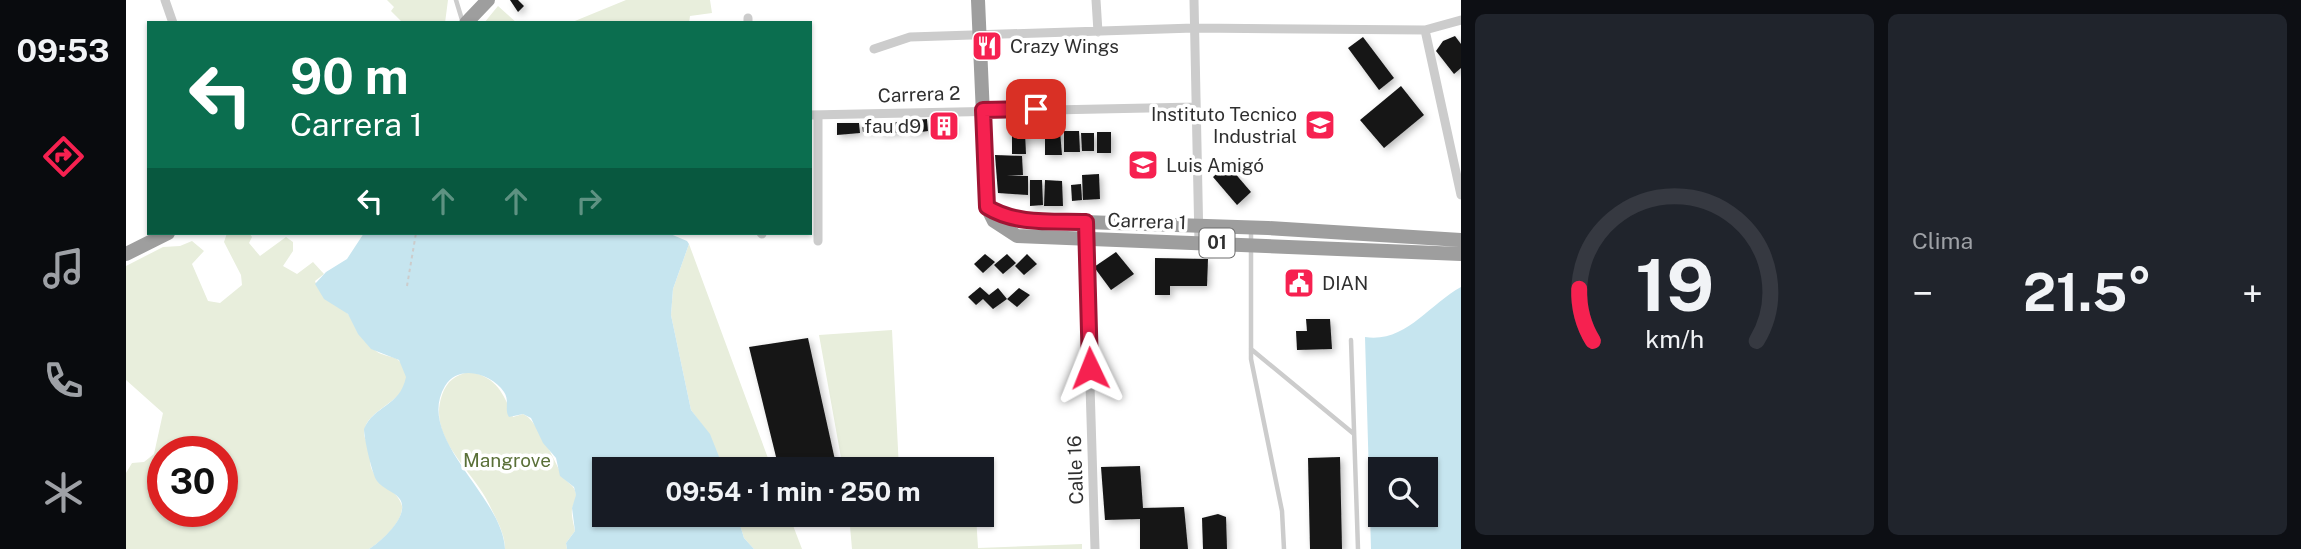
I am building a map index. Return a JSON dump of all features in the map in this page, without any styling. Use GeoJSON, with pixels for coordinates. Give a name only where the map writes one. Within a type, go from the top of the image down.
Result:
{"type":"FeatureCollection","features":[{"type":"Feature","properties":{"kind":"highway"},"geometry":{"type":"LineString","coordinates":[[467,21],[488,0]]}},
{"type":"Feature","properties":{"kind":"highway"},"geometry":{"type":"LineString","coordinates":[[978,0],[987,207]]}},
{"type":"Feature","properties":{"kind":"highway","name":"Carrera 1"},"geometry":{"type":"LineString","coordinates":[[987,207],[1000,216],[1022,220],[1251,228],[1461,240]]}},
{"type":"Feature","properties":{"kind":"highway","name":"Carrera 1"},"geometry":{"type":"LineString","coordinates":[[987,207],[994,221],[1017,236],[1461,254]]}},
{"type":"Feature","properties":{"kind":"highway"},"geometry":{"type":"LineString","coordinates":[[126,254],[164,235]]}},
{"type":"Feature","properties":{"kind":"street"},"geometry":{"type":"LineString","coordinates":[[165,0],[172,21]]}},
{"type":"Feature","properties":{"kind":"street"},"geometry":{"type":"LineString","coordinates":[[1097,0],[1098,32]]}},
{"type":"Feature","properties":{"kind":"street"},"geometry":{"type":"LineString","coordinates":[[1194,0],[1199,243]]}},
{"type":"Feature","properties":{"kind":"street"},"geometry":{"type":"LineString","coordinates":[[874,50],[909,37],[1194,28],[1425,30],[1461,20]]}},
{"type":"Feature","properties":{"kind":"street"},"geometry":{"type":"LineString","coordinates":[[1425,30],[1461,195]]}},
{"type":"Feature","properties":{"kind":"street","name":"Carrera 2"},"geometry":{"type":"LineString","coordinates":[[814,115],[1196,107]]}},
{"type":"Feature","properties":{"kind":"street"},"geometry":{"type":"LineString","coordinates":[[814,115],[818,241]]}},
{"type":"Feature","properties":{"kind":"street","name":"Calle 16"},"geometry":{"type":"LineString","coordinates":[[1086,222],[1095,549]]}},
{"type":"Feature","properties":{"kind":"lane"},"geometry":{"type":"LineString","coordinates":[[456,0],[464,21]]}},
{"type":"Feature","properties":{"kind":"lane"},"geometry":{"type":"LineString","coordinates":[[1251,228],[1250,348],[1282,511],[1284,549]]}},
{"type":"Feature","properties":{"kind":"lane"},"geometry":{"type":"LineString","coordinates":[[1351,340],[1358,549]]}},
{"type":"Feature","properties":{"kind":"lane"},"geometry":{"type":"LineString","coordinates":[[1250,348],[1354,434]]}},
{"type":"Feature","properties":{"kind":"path"},"geometry":{"type":"LineString","coordinates":[[407,286],[416,235]]}},
{"type":"Feature","properties":{"kind":"green space"},"geometry":{"type":"Polygon","coordinates":[[[387,0],[448,0],[445,21],[401,21],[391,11],[394,7],[387,0]]]}},
{"type":"Feature","properties":{"kind":"green space"},"geometry":{"type":"Polygon","coordinates":[[[626,0],[710,0],[712,13],[690,16],[689,21],[575,21],[626,0]]]}},
{"type":"Feature","properties":{"kind":"green space"},"geometry":{"type":"Polygon","coordinates":[[[498,6],[515,21],[486,21],[498,6]]]}},
{"type":"Feature","properties":{"kind":"green space"},"geometry":{"type":"Polygon","coordinates":[[[226,235],[250,235],[249,243],[260,256],[286,237],[293,242],[293,251],[283,266],[297,274],[313,262],[324,274],[315,281],[321,293],[352,319],[370,346],[379,353],[398,360],[403,366],[405,386],[400,394],[369,420],[364,431],[372,470],[400,500],[402,506],[395,525],[369,549],[126,549],[126,473],[132,463],[147,460],[147,527],[238,527],[238,436],[158,436],[163,413],[126,380],[126,266],[163,247],[180,246],[192,241],[204,251],[192,264],[208,301],[220,303],[242,285],[241,275],[224,242],[226,235]]]}},
{"type":"Feature","properties":{"kind":"green space"},"geometry":{"type":"Polygon","coordinates":[[[689,244],[768,457],[719,457],[709,434],[691,410],[671,315],[673,289],[689,244]]]}},
{"type":"Feature","properties":{"kind":"green space"},"geometry":{"type":"Polygon","coordinates":[[[892,330],[898,457],[841,457],[819,335],[892,330]]]}},
{"type":"Feature","properties":{"kind":"green space","name":"Mangrove"},"geometry":{"type":"Polygon","coordinates":[[[469,372],[486,377],[498,387],[513,417],[523,414],[534,424],[563,477],[574,488],[576,496],[572,512],[575,531],[566,543],[567,549],[505,549],[502,532],[489,504],[446,439],[441,425],[439,411],[446,386],[452,379],[469,372]]]}},
{"type":"Feature","properties":{"kind":"green space"},"geometry":{"type":"Polygon","coordinates":[[[741,527],[794,527],[802,549],[754,549],[744,538],[741,527]]]}},
{"type":"Feature","properties":{"kind":"green space"},"geometry":{"type":"Polygon","coordinates":[[[850,527],[977,527],[978,548],[1082,544],[1082,549],[852,549],[850,527]]]}},
{"type":"Feature","properties":{"kind":"water"},"geometry":{"type":"Polygon","coordinates":[[[363,235],[673,235],[687,241],[689,244],[673,289],[671,315],[691,410],[710,434],[719,457],[592,457],[592,527],[741,527],[744,538],[754,549],[567,549],[566,543],[575,531],[572,508],[576,495],[574,487],[560,476],[556,458],[543,443],[531,418],[523,414],[509,417],[506,395],[499,386],[484,376],[467,373],[451,379],[445,386],[439,406],[441,426],[450,446],[501,529],[505,549],[369,549],[394,526],[402,512],[402,504],[399,498],[379,484],[375,477],[364,429],[368,421],[398,394],[406,377],[399,360],[371,349],[358,334],[348,314],[324,299],[315,284],[326,272],[347,259],[363,235]]]}},
{"type":"Feature","properties":{"kind":"water"},"geometry":{"type":"Polygon","coordinates":[[[1461,287],[1461,549],[1371,549],[1370,527],[1438,527],[1438,457],[1368,457],[1365,337],[1393,334],[1416,321],[1461,287]]]}},
{"type":"Feature","properties":{"kind":"building"},"geometry":{"type":"Polygon","coordinates":[[[510,0],[518,0],[524,6],[518,12],[510,0]]]}},
{"type":"Feature","properties":{"kind":"building"},"geometry":{"type":"Polygon","coordinates":[[[1455,36],[1461,44],[1461,68],[1454,74],[1436,51],[1443,41],[1455,36]]]}},
{"type":"Feature","properties":{"kind":"building"},"geometry":{"type":"Polygon","coordinates":[[[1363,37],[1394,78],[1379,90],[1348,48],[1363,37]]]}},
{"type":"Feature","properties":{"kind":"building"},"geometry":{"type":"Polygon","coordinates":[[[1401,86],[1424,115],[1384,148],[1360,120],[1401,86]]]}},
{"type":"Feature","properties":{"kind":"building"},"geometry":{"type":"Polygon","coordinates":[[[927,119],[928,131],[907,134],[905,121],[927,119]]]}},
{"type":"Feature","properties":{"kind":"building","name":"fau d9"},"geometry":{"type":"Polygon","coordinates":[[[955,120],[956,132],[932,133],[933,121],[955,120]]]}},
{"type":"Feature","properties":{"kind":"building"},"geometry":{"type":"Polygon","coordinates":[[[902,122],[903,132],[880,134],[879,123],[902,122]]]}},
{"type":"Feature","properties":{"kind":"building"},"geometry":{"type":"Polygon","coordinates":[[[837,123],[859,123],[860,133],[837,135],[837,123]]]}},
{"type":"Feature","properties":{"kind":"building"},"geometry":{"type":"Polygon","coordinates":[[[876,123],[878,131],[863,132],[862,124],[876,123]]]}},
{"type":"Feature","properties":{"kind":"building"},"geometry":{"type":"Polygon","coordinates":[[[1060,131],[1062,155],[1045,155],[1045,132],[1060,131]]]}},
{"type":"Feature","properties":{"kind":"building"},"geometry":{"type":"Polygon","coordinates":[[[1064,131],[1079,131],[1080,152],[1064,152],[1064,131]]]}},
{"type":"Feature","properties":{"kind":"building"},"geometry":{"type":"Polygon","coordinates":[[[1097,132],[1111,132],[1111,153],[1097,153],[1097,132]]]}},
{"type":"Feature","properties":{"kind":"building"},"geometry":{"type":"Polygon","coordinates":[[[1012,133],[1025,133],[1026,154],[1012,154],[1012,133]]]}},
{"type":"Feature","properties":{"kind":"building"},"geometry":{"type":"Polygon","coordinates":[[[1081,133],[1094,133],[1094,151],[1082,151],[1081,133]]]}},
{"type":"Feature","properties":{"kind":"building"},"geometry":{"type":"Polygon","coordinates":[[[995,155],[1022,156],[1023,175],[1007,176],[1028,176],[1028,195],[998,193],[995,155]]]}},
{"type":"Feature","properties":{"kind":"building"},"geometry":{"type":"Polygon","coordinates":[[[1227,164],[1251,192],[1237,205],[1213,177],[1227,164]]]}},
{"type":"Feature","properties":{"kind":"building"},"geometry":{"type":"Polygon","coordinates":[[[1099,174],[1100,199],[1083,200],[1082,175],[1099,174]]]}},
{"type":"Feature","properties":{"kind":"building"},"geometry":{"type":"Polygon","coordinates":[[[1030,180],[1042,180],[1043,205],[1030,206],[1030,180]]]}},
{"type":"Feature","properties":{"kind":"building"},"geometry":{"type":"Polygon","coordinates":[[[1045,180],[1062,181],[1063,206],[1044,206],[1045,180]]]}},
{"type":"Feature","properties":{"kind":"building"},"geometry":{"type":"Polygon","coordinates":[[[1081,184],[1082,200],[1072,201],[1071,185],[1081,184]]]}},
{"type":"Feature","properties":{"kind":"building"},"geometry":{"type":"Polygon","coordinates":[[[1116,252],[1134,274],[1111,290],[1094,267],[1116,252]]]}},
{"type":"Feature","properties":{"kind":"building"},"geometry":{"type":"Polygon","coordinates":[[[985,254],[995,262],[983,273],[974,264],[985,254]]]}},
{"type":"Feature","properties":{"kind":"building"},"geometry":{"type":"Polygon","coordinates":[[[1007,254],[1016,263],[1003,274],[994,265],[1007,254]]]}},
{"type":"Feature","properties":{"kind":"building"},"geometry":{"type":"Polygon","coordinates":[[[1027,254],[1037,264],[1024,275],[1015,266],[1027,254]]]}},
{"type":"Feature","properties":{"kind":"building"},"geometry":{"type":"Polygon","coordinates":[[[1155,258],[1208,259],[1207,286],[1170,286],[1170,295],[1155,295],[1155,258]]]}},
{"type":"Feature","properties":{"kind":"building"},"geometry":{"type":"Polygon","coordinates":[[[980,287],[989,295],[998,288],[1007,299],[993,309],[983,299],[976,305],[968,297],[980,287]]]}},
{"type":"Feature","properties":{"kind":"building"},"geometry":{"type":"Polygon","coordinates":[[[1019,288],[1030,295],[1017,307],[1007,299],[1019,288]]]}},
{"type":"Feature","properties":{"kind":"building"},"geometry":{"type":"Polygon","coordinates":[[[1306,319],[1330,319],[1332,349],[1297,350],[1296,331],[1307,331],[1306,319]]]}},
{"type":"Feature","properties":{"kind":"building"},"geometry":{"type":"Polygon","coordinates":[[[808,338],[834,457],[776,457],[749,347],[808,338]]]}},
{"type":"Feature","properties":{"kind":"building"},"geometry":{"type":"Polygon","coordinates":[[[1340,457],[1342,549],[1310,549],[1308,458],[1340,457]]]}},
{"type":"Feature","properties":{"kind":"building"},"geometry":{"type":"Polygon","coordinates":[[[1140,466],[1143,508],[1184,507],[1188,549],[1140,549],[1140,519],[1105,520],[1101,467],[1140,466]]]}},
{"type":"Feature","properties":{"kind":"building"},"geometry":{"type":"Polygon","coordinates":[[[1218,514],[1226,517],[1227,549],[1203,549],[1202,518],[1218,514]]]}},
{"type":"Feature","properties":{"kind":"place","name":"Crazy Wings"},"geometry":{"type":"Point","coordinates":[987,46]}},
{"type":"Feature","properties":{"kind":"place","name":"Instituto Tecnico Industrial"},"geometry":{"type":"Point","coordinates":[1320,125]}},
{"type":"Feature","properties":{"kind":"place","name":"fau d9"},"geometry":{"type":"Point","coordinates":[944,126]}},
{"type":"Feature","properties":{"kind":"place","name":"Luis Amigó"},"geometry":{"type":"Point","coordinates":[1143,165]}},
{"type":"Feature","properties":{"kind":"place","name":"DIAN"},"geometry":{"type":"Point","coordinates":[1299,283]}},
{"type":"Feature","properties":{"kind":"route"},"geometry":{"type":"LineString","coordinates":[[1036,109],[983,110],[987,207],[1000,216],[1022,220],[1086,222],[1090,368]]}}]}
